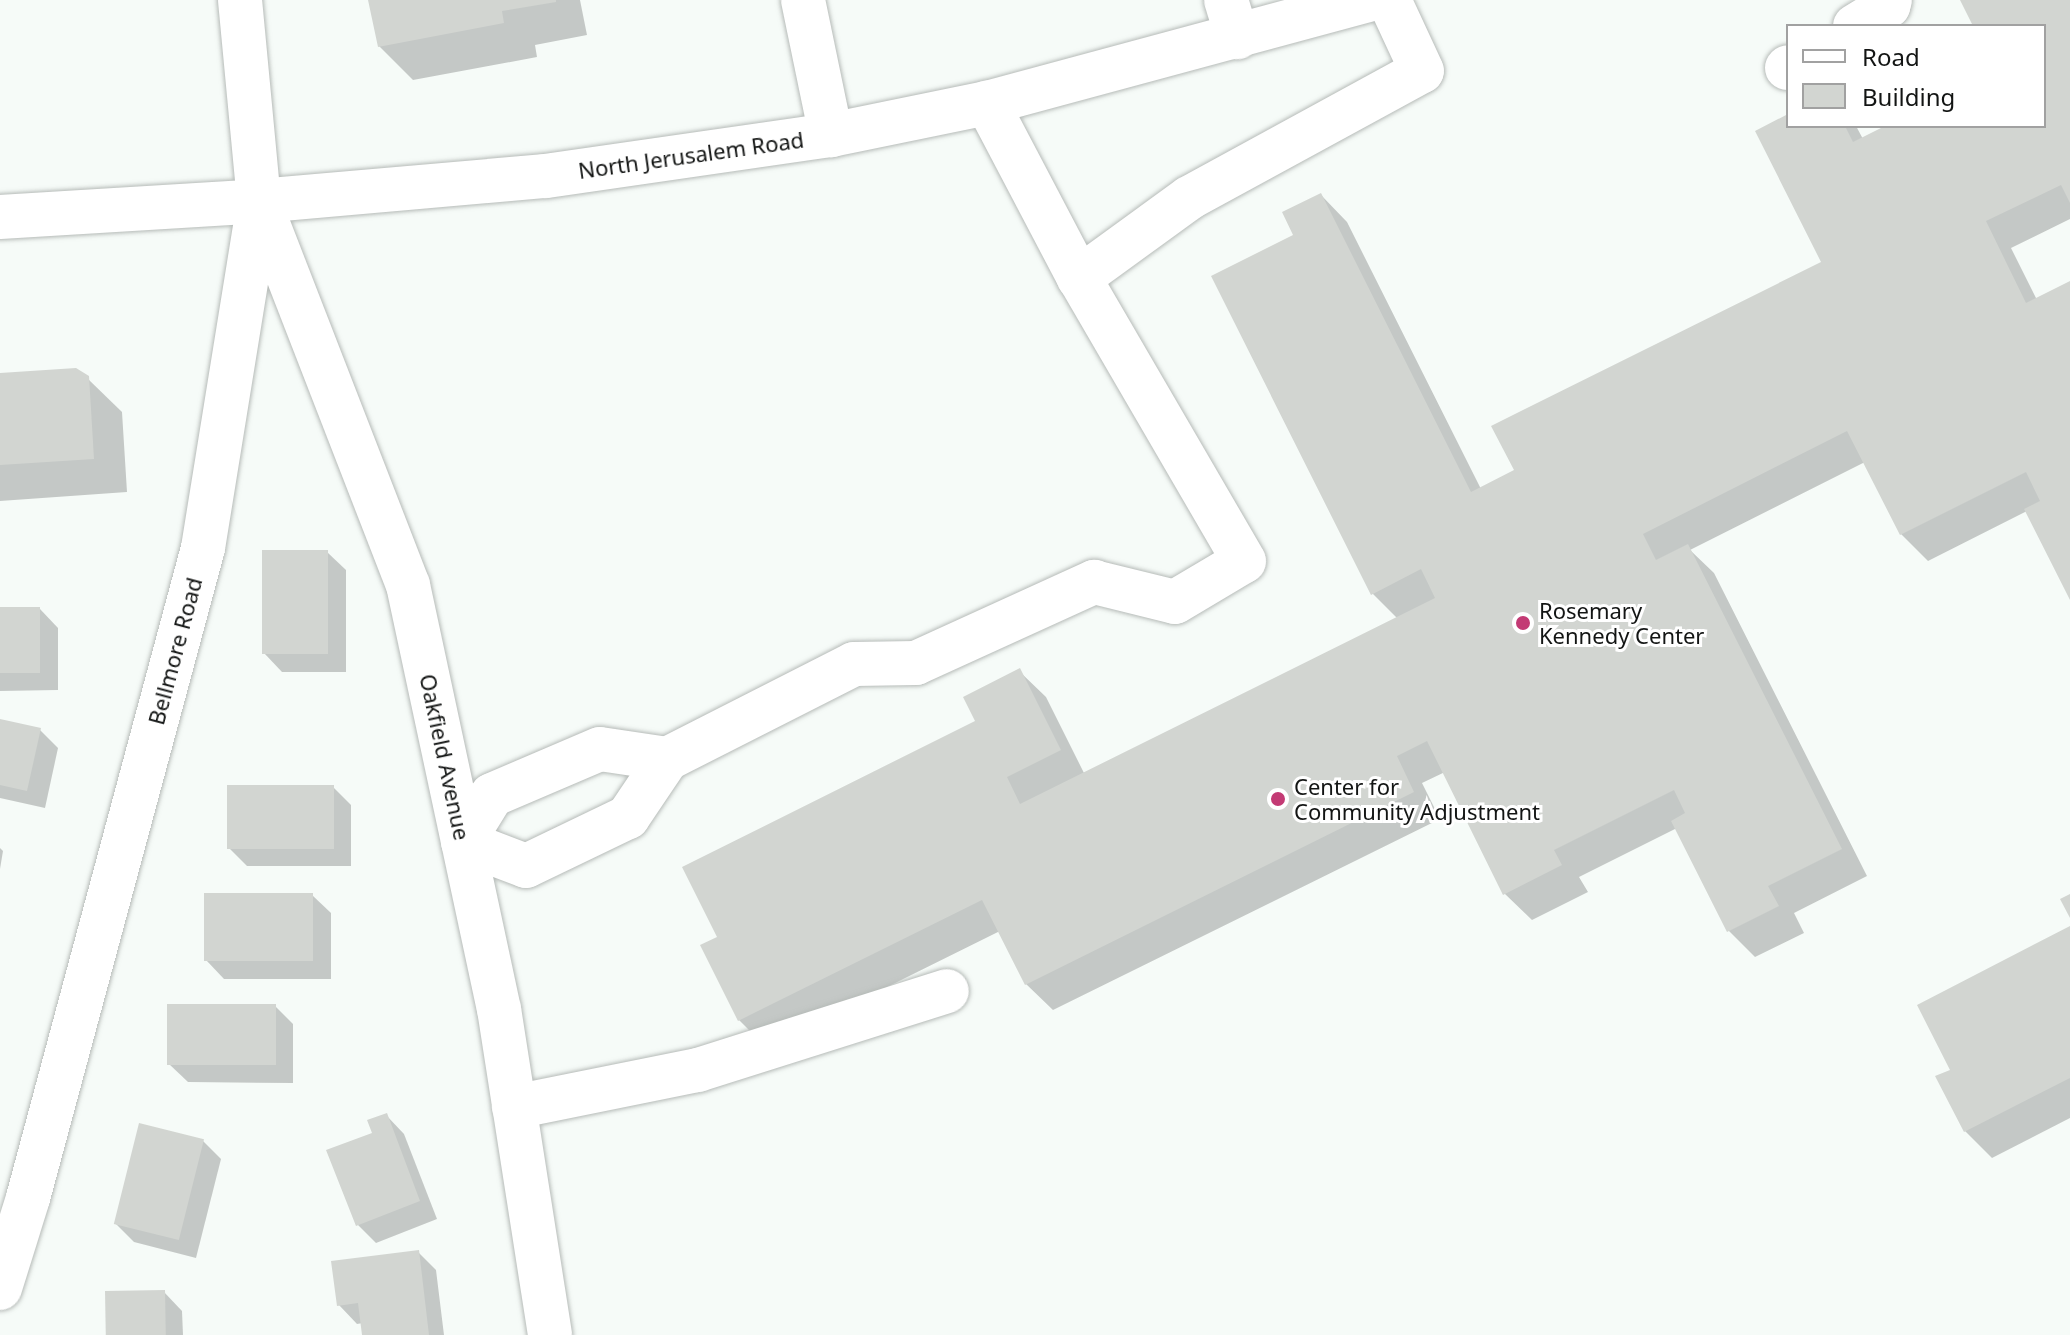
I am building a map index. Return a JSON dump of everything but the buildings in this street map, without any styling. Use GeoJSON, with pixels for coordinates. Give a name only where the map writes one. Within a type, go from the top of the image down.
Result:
{"type":"FeatureCollection","features":[{"type":"Feature","properties":{"kind":"main road","name":"Bellmore Road"},"geometry":{"type":"LineString","coordinates":[[0,1288],[32,1183],[203,548],[259,201],[240,0]]}},
{"type":"Feature","properties":{"kind":"main road"},"geometry":{"type":"LineString","coordinates":[[803,0],[831,135]]}},
{"type":"Feature","properties":{"kind":"main road","name":"North Jerusalem Road"},"geometry":{"type":"LineString","coordinates":[[0,217],[259,201],[546,176],[831,135],[987,103],[1232,19],[1368,0]]}},
{"type":"Feature","properties":{"kind":"main road"},"geometry":{"type":"LineString","coordinates":[[1079,278],[1189,198],[1422,71],[1389,0]]}},
{"type":"Feature","properties":{"kind":"main road"},"geometry":{"type":"LineString","coordinates":[[1858,24],[1888,6],[1890,0]]}},
{"type":"Feature","properties":{"kind":"main road"},"geometry":{"type":"LineString","coordinates":[[667,759],[600,749],[492,795],[463,842],[526,866],[628,817],[667,759],[854,664],[916,663],[1094,582],[1175,602],[1244,561],[1079,278],[987,103]]}},
{"type":"Feature","properties":{"kind":"main road","name":"Oakfield Avenue"},"geometry":{"type":"LineString","coordinates":[[259,201],[408,585],[499,1009],[550,1335]]}},
{"type":"Feature","properties":{"kind":"main road"},"geometry":{"type":"LineString","coordinates":[[514,1107],[698,1070],[947,991]]}},
{"type":"Feature","properties":{"kind":"place","name":"Rosemary Kennedy Center"},"geometry":{"type":"Point","coordinates":[1523,623]}},
{"type":"Feature","properties":{"kind":"place","name":"Center for Community Adjustment"},"geometry":{"type":"Point","coordinates":[1278,799]}}]}
